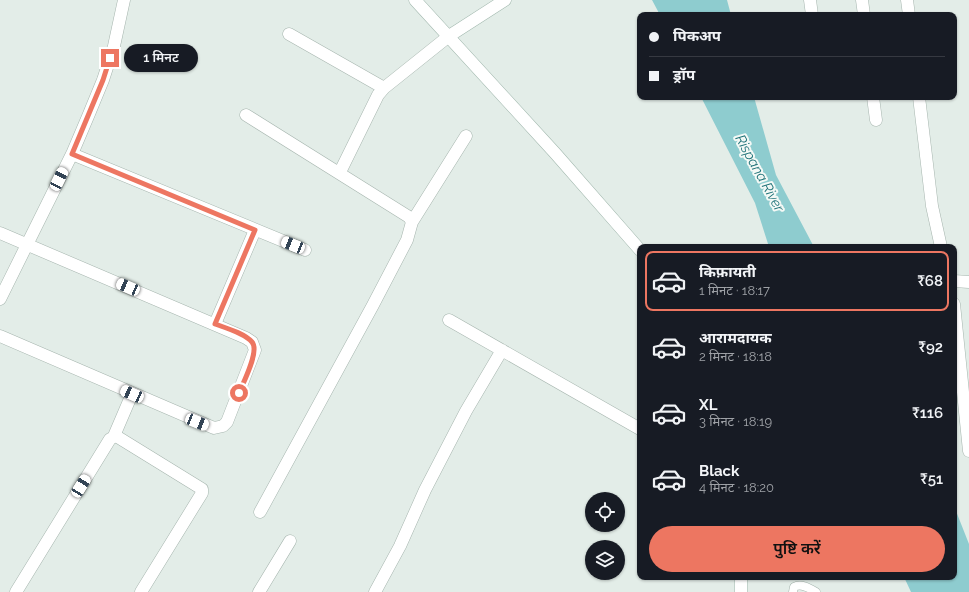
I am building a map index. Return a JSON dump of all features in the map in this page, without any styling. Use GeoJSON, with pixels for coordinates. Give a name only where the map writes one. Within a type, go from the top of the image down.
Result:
{"type":"FeatureCollection","features":[{"type":"Feature","properties":{"kind":"street"},"geometry":{"type":"LineString","coordinates":[[0,299],[72,154],[103,80],[114,46],[124,0]]}},
{"type":"Feature","properties":{"kind":"street"},"geometry":{"type":"LineString","coordinates":[[340,172],[378,96],[384,88],[449,36],[505,0]]}},
{"type":"Feature","properties":{"kind":"street"},"geometry":{"type":"LineString","coordinates":[[810,0],[812,12]]}},
{"type":"Feature","properties":{"kind":"street"},"geometry":{"type":"LineString","coordinates":[[862,0],[864,12]]}},
{"type":"Feature","properties":{"kind":"street"},"geometry":{"type":"LineString","coordinates":[[907,0],[909,12]]}},
{"type":"Feature","properties":{"kind":"street"},"geometry":{"type":"LineString","coordinates":[[419,1],[637,247]]}},
{"type":"Feature","properties":{"kind":"street"},"geometry":{"type":"LineString","coordinates":[[289,34],[384,88]]}},
{"type":"Feature","properties":{"kind":"street"},"geometry":{"type":"LineString","coordinates":[[873,100],[876,120]]}},
{"type":"Feature","properties":{"kind":"street"},"geometry":{"type":"LineString","coordinates":[[919,100],[932,206],[940,244]]}},
{"type":"Feature","properties":{"kind":"street"},"geometry":{"type":"LineString","coordinates":[[246,115],[340,172],[409,217],[412,222]]}},
{"type":"Feature","properties":{"kind":"street"},"geometry":{"type":"LineString","coordinates":[[260,512],[373,305],[407,240],[412,227],[412,222],[466,136]]}},
{"type":"Feature","properties":{"kind":"street"},"geometry":{"type":"LineString","coordinates":[[72,154],[305,250]]}},
{"type":"Feature","properties":{"kind":"street"},"geometry":{"type":"LineString","coordinates":[[215,324],[255,230]]}},
{"type":"Feature","properties":{"kind":"street"},"geometry":{"type":"LineString","coordinates":[[0,233],[246,338],[252,342],[255,350],[251,364],[223,426],[219,428],[208,427],[0,336]]}},
{"type":"Feature","properties":{"kind":"street"},"geometry":{"type":"LineString","coordinates":[[957,281],[969,282]]}},
{"type":"Feature","properties":{"kind":"street"},"geometry":{"type":"LineString","coordinates":[[449,320],[637,427]]}},
{"type":"Feature","properties":{"kind":"street"},"geometry":{"type":"LineString","coordinates":[[957,333],[969,451]]}},
{"type":"Feature","properties":{"kind":"street"},"geometry":{"type":"LineString","coordinates":[[376,592],[400,546],[425,490],[466,411],[502,350]]}},
{"type":"Feature","properties":{"kind":"street"},"geometry":{"type":"LineString","coordinates":[[16,592],[110,439],[114,436],[132,394]]}},
{"type":"Feature","properties":{"kind":"street"},"geometry":{"type":"LineString","coordinates":[[114,436],[200,486],[202,489],[202,493],[141,592]]}},
{"type":"Feature","properties":{"kind":"street"},"geometry":{"type":"LineString","coordinates":[[259,592],[290,541]]}},
{"type":"Feature","properties":{"kind":"street"},"geometry":{"type":"LineString","coordinates":[[741,580],[742,592]]}},
{"type":"Feature","properties":{"kind":"lane"},"geometry":{"type":"LineString","coordinates":[[793,592],[794,587],[798,585],[806,586],[816,592]]}},
{"type":"Feature","properties":{"kind":"water"},"geometry":{"type":"Polygon","coordinates":[[[652,0],[727,0],[730,12],[658,12],[652,0]]]}},
{"type":"Feature","properties":{"kind":"water","name":"Rispana River"},"geometry":{"type":"Polygon","coordinates":[[[703,100],[755,100],[776,175],[812,244],[768,244],[755,203],[703,100]]]}},
{"type":"Feature","properties":{"kind":"water"},"geometry":{"type":"Polygon","coordinates":[[[957,514],[969,544],[969,592],[911,592],[905,580],[957,580],[957,514]]]}},
{"type":"Feature","properties":{"kind":"route"},"geometry":{"type":"LineString","coordinates":[[110,58],[103,80],[72,154],[255,230],[215,324],[246,338],[252,342],[254,346],[255,350],[251,364],[239,393]]}}]}
